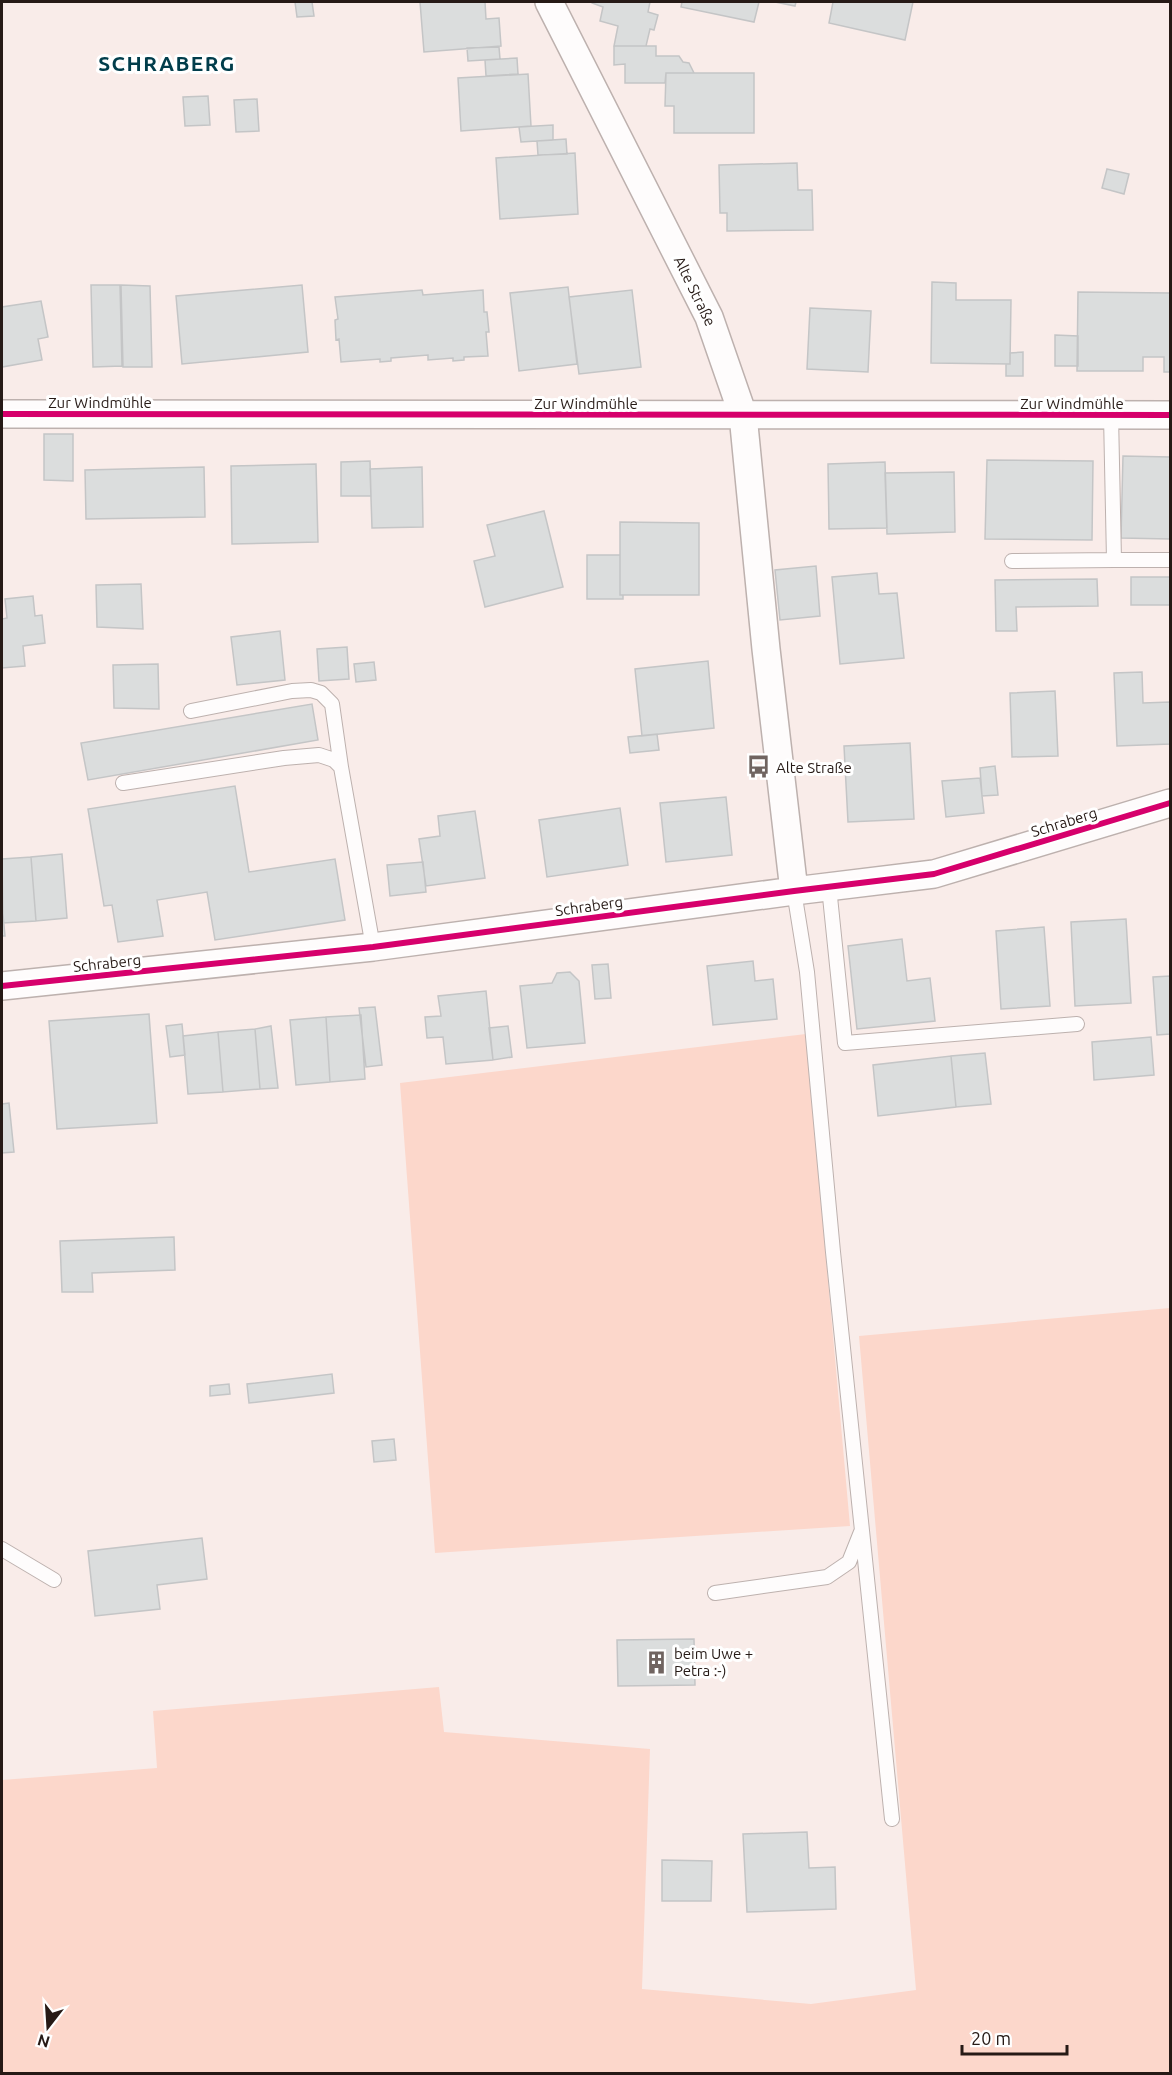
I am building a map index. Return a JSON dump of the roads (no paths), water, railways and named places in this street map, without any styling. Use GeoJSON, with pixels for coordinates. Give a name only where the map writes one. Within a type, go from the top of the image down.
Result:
{"type":"FeatureCollection","features":[{"type":"Feature","properties":{"kind":"street","name":"Alte Straße"},"geometry":{"type":"LineString","coordinates":[[549,2],[709,317],[743,415],[766,649],[794,891]]}},
{"type":"Feature","properties":{"kind":"street","name":"Zur Windmühle"},"geometry":{"type":"LineString","coordinates":[[2,414],[1170,415]]}},
{"type":"Feature","properties":{"kind":"street","name":"Schraberg"},"geometry":{"type":"LineString","coordinates":[[2,986],[372,947],[934,874],[1170,803]]}},
{"type":"Feature","properties":{"kind":"lane"},"geometry":{"type":"LineString","coordinates":[[1111,415],[1114,560]]}},
{"type":"Feature","properties":{"kind":"lane"},"geometry":{"type":"LineString","coordinates":[[1012,561],[1170,560]]}},
{"type":"Feature","properties":{"kind":"lane"},"geometry":{"type":"LineString","coordinates":[[191,711],[292,691],[311,690],[321,693],[332,704],[372,947]]}},
{"type":"Feature","properties":{"kind":"lane"},"geometry":{"type":"LineString","coordinates":[[123,783],[284,758],[319,755],[334,760],[341,767]]}},
{"type":"Feature","properties":{"kind":"lane"},"geometry":{"type":"LineString","coordinates":[[829,887],[845,1042],[1077,1024]]}},
{"type":"Feature","properties":{"kind":"lane"},"geometry":{"type":"LineString","coordinates":[[794,891],[807,972],[833,1252],[892,1819]]}},
{"type":"Feature","properties":{"kind":"lane"},"geometry":{"type":"LineString","coordinates":[[715,1593],[827,1577],[849,1562],[862,1530]]}},
{"type":"Feature","properties":{"kind":"lane"},"geometry":{"type":"LineString","coordinates":[[2,1549],[54,1580]]}},
{"type":"Feature","properties":{"kind":"place","name":"Alte Straße"},"geometry":{"type":"Point","coordinates":[758,767]}},
{"type":"Feature","properties":{"kind":"place","name":"beim Uwe + Petra :-)"},"geometry":{"type":"Point","coordinates":[656,1662]}},
{"type":"Feature","properties":{"kind":"district","name":"SCHRABERG"},"geometry":{"type":"Point","coordinates":[167,63]}}]}
